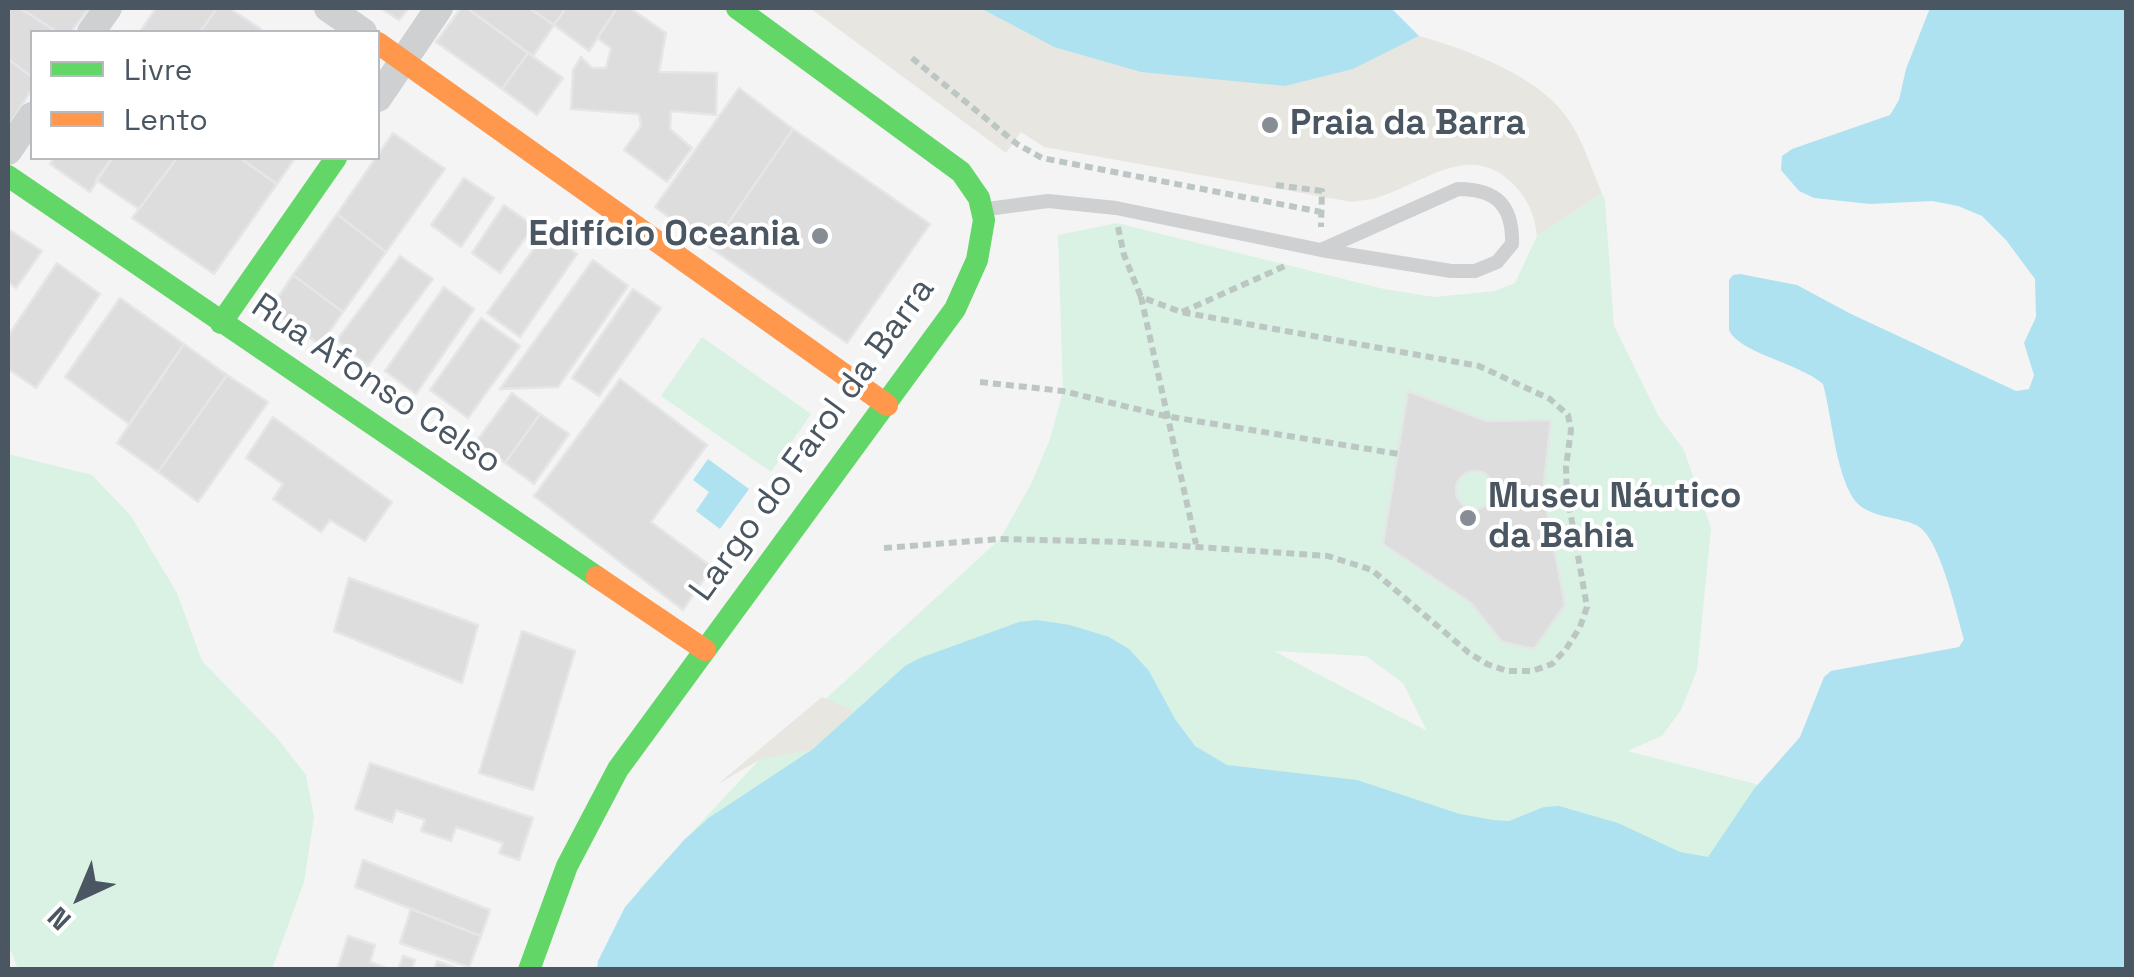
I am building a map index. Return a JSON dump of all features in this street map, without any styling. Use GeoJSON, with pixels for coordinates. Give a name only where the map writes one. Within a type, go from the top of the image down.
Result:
{"type":"FeatureCollection","features":[{"type":"Feature","properties":{"kind":"street"},"geometry":{"type":"LineString","coordinates":[[92,30],[108,8]]}},
{"type":"Feature","properties":{"kind":"street"},"geometry":{"type":"LineString","coordinates":[[328,8],[360,30]]}},
{"type":"Feature","properties":{"kind":"street"},"geometry":{"type":"LineString","coordinates":[[380,95],[439,8]]}},
{"type":"Feature","properties":{"kind":"street"},"geometry":{"type":"LineString","coordinates":[[737,8],[961,172],[983,209]]}},
{"type":"Feature","properties":{"kind":"street"},"geometry":{"type":"LineString","coordinates":[[380,44],[886,405]]}},
{"type":"Feature","properties":{"kind":"street"},"geometry":{"type":"LineString","coordinates":[[8,152],[30,119]]}},
{"type":"Feature","properties":{"kind":"street"},"geometry":{"type":"LineString","coordinates":[[222,323],[335,160]]}},
{"type":"Feature","properties":{"kind":"street","name":"Rua Afonso Celso"},"geometry":{"type":"LineString","coordinates":[[8,176],[706,650]]}},
{"type":"Feature","properties":{"kind":"street","name":"Largo do Farol da Barra"},"geometry":{"type":"LineString","coordinates":[[529,970],[559,882],[592,810],[618,769],[955,309],[981,244],[983,209]]}},
{"type":"Feature","properties":{"kind":"lane"},"geometry":{"type":"LineString","coordinates":[[983,209],[1048,201],[1116,208],[1320,250],[1451,272],[1476,271],[1497,262],[1512,244],[1513,220],[1500,202],[1478,189],[1458,189],[1320,250]]}},
{"type":"Feature","properties":{"kind":"path"},"geometry":{"type":"LineString","coordinates":[[912,58],[1017,144],[1042,158],[1321,212],[1322,191],[1276,184]]}},
{"type":"Feature","properties":{"kind":"path"},"geometry":{"type":"LineString","coordinates":[[1117,224],[1140,297],[1196,544]]}},
{"type":"Feature","properties":{"kind":"path"},"geometry":{"type":"LineString","coordinates":[[1181,312],[1320,250]]}},
{"type":"Feature","properties":{"kind":"path"},"geometry":{"type":"LineString","coordinates":[[884,548],[1000,540],[1196,544],[1328,556],[1372,570],[1469,652],[1508,671],[1532,671],[1552,664],[1580,627],[1587,607],[1567,494],[1571,430],[1568,415],[1550,400],[1465,363],[1181,312],[1140,297]]}},
{"type":"Feature","properties":{"kind":"path"},"geometry":{"type":"LineString","coordinates":[[980,382],[1063,391],[1165,416],[1399,454]]}},
{"type":"Feature","properties":{"kind":"green space"},"geometry":{"type":"Polygon","coordinates":[[[1602,193],[1614,326],[1658,415],[1684,450],[1711,528],[1697,670],[1681,710],[1662,736],[1627,751],[2126,879],[2126,969],[613,970],[640,888],[759,760],[1000,539],[1031,484],[1050,439],[1063,391],[1058,235],[1117,223],[1384,289],[1434,297],[1495,291],[1515,283],[1537,236],[1602,193]],[[1274,651],[1427,731],[1403,683],[1366,656],[1274,651]]]}},
{"type":"Feature","properties":{"kind":"green space"},"geometry":{"type":"Polygon","coordinates":[[[702,337],[811,414],[771,472],[661,396],[702,337]]]}},
{"type":"Feature","properties":{"kind":"green space"},"geometry":{"type":"Polygon","coordinates":[[[8,454],[92,475],[131,516],[177,593],[202,661],[277,738],[306,775],[314,817],[304,882],[272,969],[18,969],[8,944],[8,454]]]}},
{"type":"Feature","properties":{"kind":"sand","name":"Praia da Barra"},"geometry":{"type":"Polygon","coordinates":[[[810,8],[980,8],[1054,47],[1353,69],[1419,36],[1499,66],[1553,101],[1577,133],[1602,193],[1537,236],[1531,210],[1521,192],[1500,173],[1484,166],[1450,168],[1379,197],[1352,202],[1044,147],[1021,132],[1006,153],[810,8]]]}},
{"type":"Feature","properties":{"kind":"sand"},"geometry":{"type":"Polygon","coordinates":[[[822,697],[854,711],[813,749],[759,760],[718,784],[822,697]]]}},
{"type":"Feature","properties":{"kind":"water"},"geometry":{"type":"Polygon","coordinates":[[[980,8],[1391,8],[1419,36],[1353,69],[1285,86],[1141,72],[1054,47],[980,8]]]}},
{"type":"Feature","properties":{"kind":"water"},"geometry":{"type":"Polygon","coordinates":[[[1930,8],[2126,8],[2126,969],[597,969],[625,907],[684,840],[710,817],[813,749],[905,666],[1019,622],[1037,620],[1109,637],[1129,649],[1149,671],[1195,746],[1227,765],[1357,780],[1460,814],[1493,820],[1509,821],[1544,807],[1559,806],[1618,823],[1680,852],[1708,857],[1754,789],[1800,737],[1824,677],[1831,671],[1959,647],[1964,639],[1940,559],[1925,532],[1916,525],[1866,509],[1853,498],[1838,458],[1823,384],[1757,352],[1729,330],[1729,280],[1740,274],[1797,285],[2016,391],[2029,389],[2034,375],[2024,343],[2036,317],[2035,279],[1982,216],[1932,201],[1870,204],[1814,198],[1799,191],[1781,170],[1782,156],[1792,149],[1890,115],[1899,100],[1906,69],[1930,8]]]}},
{"type":"Feature","properties":{"kind":"water"},"geometry":{"type":"Polygon","coordinates":[[[708,459],[749,489],[720,529],[696,511],[709,492],[693,480],[708,459]]]}},
{"type":"Feature","properties":{"kind":"building"},"geometry":{"type":"Polygon","coordinates":[[[11,8],[20,8],[54,30],[30,30],[30,76],[8,59],[11,8]]]}},
{"type":"Feature","properties":{"kind":"building"},"geometry":{"type":"Polygon","coordinates":[[[20,8],[89,8],[72,30],[54,30],[20,8]]]}},
{"type":"Feature","properties":{"kind":"building"},"geometry":{"type":"Polygon","coordinates":[[[156,8],[217,8],[201,30],[141,30],[156,8]]]}},
{"type":"Feature","properties":{"kind":"building"},"geometry":{"type":"Polygon","coordinates":[[[217,8],[229,8],[261,29],[260,30],[201,30],[217,8]]]}},
{"type":"Feature","properties":{"kind":"building"},"geometry":{"type":"Polygon","coordinates":[[[380,8],[409,8],[399,20],[380,8]]]}},
{"type":"Feature","properties":{"kind":"building"},"geometry":{"type":"Polygon","coordinates":[[[461,8],[467,8],[528,53],[502,89],[436,42],[461,8]]]}},
{"type":"Feature","properties":{"kind":"building"},"geometry":{"type":"Polygon","coordinates":[[[467,8],[529,8],[554,25],[533,56],[467,8]]]}},
{"type":"Feature","properties":{"kind":"building"},"geometry":{"type":"Polygon","coordinates":[[[529,8],[566,8],[554,25],[529,8]]]}},
{"type":"Feature","properties":{"kind":"building"},"geometry":{"type":"Polygon","coordinates":[[[566,8],[617,8],[589,51],[554,25],[566,8]]]}},
{"type":"Feature","properties":{"kind":"building"},"geometry":{"type":"Polygon","coordinates":[[[617,8],[630,8],[666,33],[659,72],[717,73],[716,115],[671,111],[670,129],[692,148],[667,182],[624,150],[641,126],[639,114],[571,109],[573,70],[581,57],[592,68],[606,68],[611,48],[597,38],[617,8]]]}},
{"type":"Feature","properties":{"kind":"building"},"geometry":{"type":"Polygon","coordinates":[[[528,53],[563,78],[537,115],[502,89],[528,53]]]}},
{"type":"Feature","properties":{"kind":"building"},"geometry":{"type":"Polygon","coordinates":[[[8,59],[30,76],[30,92],[8,127],[8,59]]]}},
{"type":"Feature","properties":{"kind":"building"},"geometry":{"type":"Polygon","coordinates":[[[739,88],[793,129],[711,248],[655,207],[739,88]]]}},
{"type":"Feature","properties":{"kind":"building","name":"Edifício Oceania"},"geometry":{"type":"Polygon","coordinates":[[[793,129],[930,224],[847,343],[711,248],[793,129]]]}},
{"type":"Feature","properties":{"kind":"building"},"geometry":{"type":"Polygon","coordinates":[[[393,133],[445,169],[386,252],[337,214],[374,160],[380,160],[380,152],[393,133]]]}},
{"type":"Feature","properties":{"kind":"building"},"geometry":{"type":"Polygon","coordinates":[[[53,160],[111,160],[90,192],[50,164],[53,160]]]}},
{"type":"Feature","properties":{"kind":"building"},"geometry":{"type":"Polygon","coordinates":[[[111,160],[176,160],[139,209],[96,180],[111,160]]]}},
{"type":"Feature","properties":{"kind":"building"},"geometry":{"type":"Polygon","coordinates":[[[176,160],[243,160],[277,184],[214,274],[132,218],[176,160]]]}},
{"type":"Feature","properties":{"kind":"building"},"geometry":{"type":"Polygon","coordinates":[[[245,160],[294,160],[277,184],[245,160]]]}},
{"type":"Feature","properties":{"kind":"building"},"geometry":{"type":"Polygon","coordinates":[[[464,178],[494,198],[461,247],[431,225],[464,178]]]}},
{"type":"Feature","properties":{"kind":"building"},"geometry":{"type":"Polygon","coordinates":[[[504,205],[534,226],[500,273],[472,253],[504,205]]]}},
{"type":"Feature","properties":{"kind":"building"},"geometry":{"type":"Polygon","coordinates":[[[337,214],[386,252],[343,312],[293,275],[337,214]]]}},
{"type":"Feature","properties":{"kind":"building"},"geometry":{"type":"Polygon","coordinates":[[[8,229],[42,251],[16,288],[8,282],[8,229]]]}},
{"type":"Feature","properties":{"kind":"building"},"geometry":{"type":"Polygon","coordinates":[[[546,232],[577,254],[520,337],[487,313],[546,232]]]}},
{"type":"Feature","properties":{"kind":"building"},"geometry":{"type":"Polygon","coordinates":[[[400,256],[433,279],[368,366],[337,340],[400,256]]]}},
{"type":"Feature","properties":{"kind":"building"},"geometry":{"type":"Polygon","coordinates":[[[593,260],[628,286],[558,387],[500,389],[593,260]]]}},
{"type":"Feature","properties":{"kind":"building"},"geometry":{"type":"Polygon","coordinates":[[[57,263],[100,294],[36,388],[8,369],[8,336],[57,263]]]}},
{"type":"Feature","properties":{"kind":"building"},"geometry":{"type":"Polygon","coordinates":[[[293,275],[343,312],[320,345],[270,309],[293,275]]]}},
{"type":"Feature","properties":{"kind":"building"},"geometry":{"type":"Polygon","coordinates":[[[444,287],[474,309],[416,394],[385,371],[444,287]]]}},
{"type":"Feature","properties":{"kind":"building"},"geometry":{"type":"Polygon","coordinates":[[[633,289],[661,308],[599,396],[572,378],[633,289]]]}},
{"type":"Feature","properties":{"kind":"building"},"geometry":{"type":"Polygon","coordinates":[[[120,298],[184,344],[129,424],[65,377],[120,298]]]}},
{"type":"Feature","properties":{"kind":"building"},"geometry":{"type":"Polygon","coordinates":[[[481,318],[520,346],[468,418],[430,390],[481,318]]]}},
{"type":"Feature","properties":{"kind":"building"},"geometry":{"type":"Polygon","coordinates":[[[184,344],[227,375],[158,472],[117,443],[184,344]]]}},
{"type":"Feature","properties":{"kind":"building"},"geometry":{"type":"Polygon","coordinates":[[[227,375],[268,402],[198,502],[158,472],[227,375]]]}},
{"type":"Feature","properties":{"kind":"building"},"geometry":{"type":"Polygon","coordinates":[[[620,379],[707,445],[651,522],[712,567],[683,610],[534,496],[620,379]]]}},
{"type":"Feature","properties":{"kind":"building","name":"Museu Náutico da Bahia"},"geometry":{"type":"Polygon","coordinates":[[[1408,391],[1486,421],[1551,420],[1543,491],[1565,605],[1534,649],[1502,642],[1471,603],[1383,544],[1408,391]]]}},
{"type":"Feature","properties":{"kind":"building"},"geometry":{"type":"Polygon","coordinates":[[[512,393],[540,414],[505,463],[476,442],[512,393]]]}},
{"type":"Feature","properties":{"kind":"building"},"geometry":{"type":"Polygon","coordinates":[[[540,414],[569,434],[534,484],[505,463],[540,414]]]}},
{"type":"Feature","properties":{"kind":"building"},"geometry":{"type":"Polygon","coordinates":[[[273,417],[392,502],[365,541],[330,520],[321,532],[273,499],[283,484],[246,458],[273,417]]]}},
{"type":"Feature","properties":{"kind":"building"},"geometry":{"type":"Polygon","coordinates":[[[1475,471],[1488,477],[1494,490],[1488,503],[1475,509],[1462,503],[1456,490],[1462,477],[1475,471]]]}},
{"type":"Feature","properties":{"kind":"building"},"geometry":{"type":"Polygon","coordinates":[[[349,578],[478,625],[462,683],[334,631],[349,578]]]}},
{"type":"Feature","properties":{"kind":"building"},"geometry":{"type":"Polygon","coordinates":[[[522,631],[575,651],[533,790],[479,773],[522,631]]]}},
{"type":"Feature","properties":{"kind":"building"},"geometry":{"type":"Polygon","coordinates":[[[370,763],[533,818],[519,860],[499,853],[503,843],[456,827],[451,841],[421,831],[425,820],[396,810],[392,822],[355,809],[370,763]]]}},
{"type":"Feature","properties":{"kind":"building"},"geometry":{"type":"Polygon","coordinates":[[[363,860],[490,910],[481,936],[355,887],[363,860]]]}},
{"type":"Feature","properties":{"kind":"building"},"geometry":{"type":"Polygon","coordinates":[[[411,909],[481,936],[469,967],[400,943],[411,909]]]}},
{"type":"Feature","properties":{"kind":"building"},"geometry":{"type":"Polygon","coordinates":[[[348,936],[375,945],[370,962],[391,970],[337,970],[348,936]]]}},
{"type":"Feature","properties":{"kind":"building"},"geometry":{"type":"Polygon","coordinates":[[[403,956],[415,960],[412,970],[398,970],[403,956]]]}},
{"type":"Feature","properties":{"kind":"building"},"geometry":{"type":"Polygon","coordinates":[[[437,961],[462,970],[434,970],[437,961]]]}},
{"type":"Feature","properties":{"kind":"traffic: fast"},"geometry":{"type":"LineString","coordinates":[[529,970],[567,866],[618,769],[955,309],[977,260],[984,220],[979,198],[961,172],[737,8]]}},
{"type":"Feature","properties":{"kind":"traffic: fast"},"geometry":{"type":"LineString","coordinates":[[221,323],[335,160]]}},
{"type":"Feature","properties":{"kind":"traffic: fast"},"geometry":{"type":"LineString","coordinates":[[8,176],[597,577]]}},
{"type":"Feature","properties":{"kind":"traffic: slow"},"geometry":{"type":"LineString","coordinates":[[380,44],[887,405]]}},
{"type":"Feature","properties":{"kind":"traffic: slow"},"geometry":{"type":"LineString","coordinates":[[597,577],[705,650]]}},
{"type":"Feature","properties":{"kind":"place","name":"Praia da Barra"},"geometry":{"type":"Point","coordinates":[1270,125]}},
{"type":"Feature","properties":{"kind":"place","name":"Edifício Oceania"},"geometry":{"type":"Point","coordinates":[820,236]}},
{"type":"Feature","properties":{"kind":"place","name":"Museu Náutico da Bahia"},"geometry":{"type":"Point","coordinates":[1468,518]}}]}
